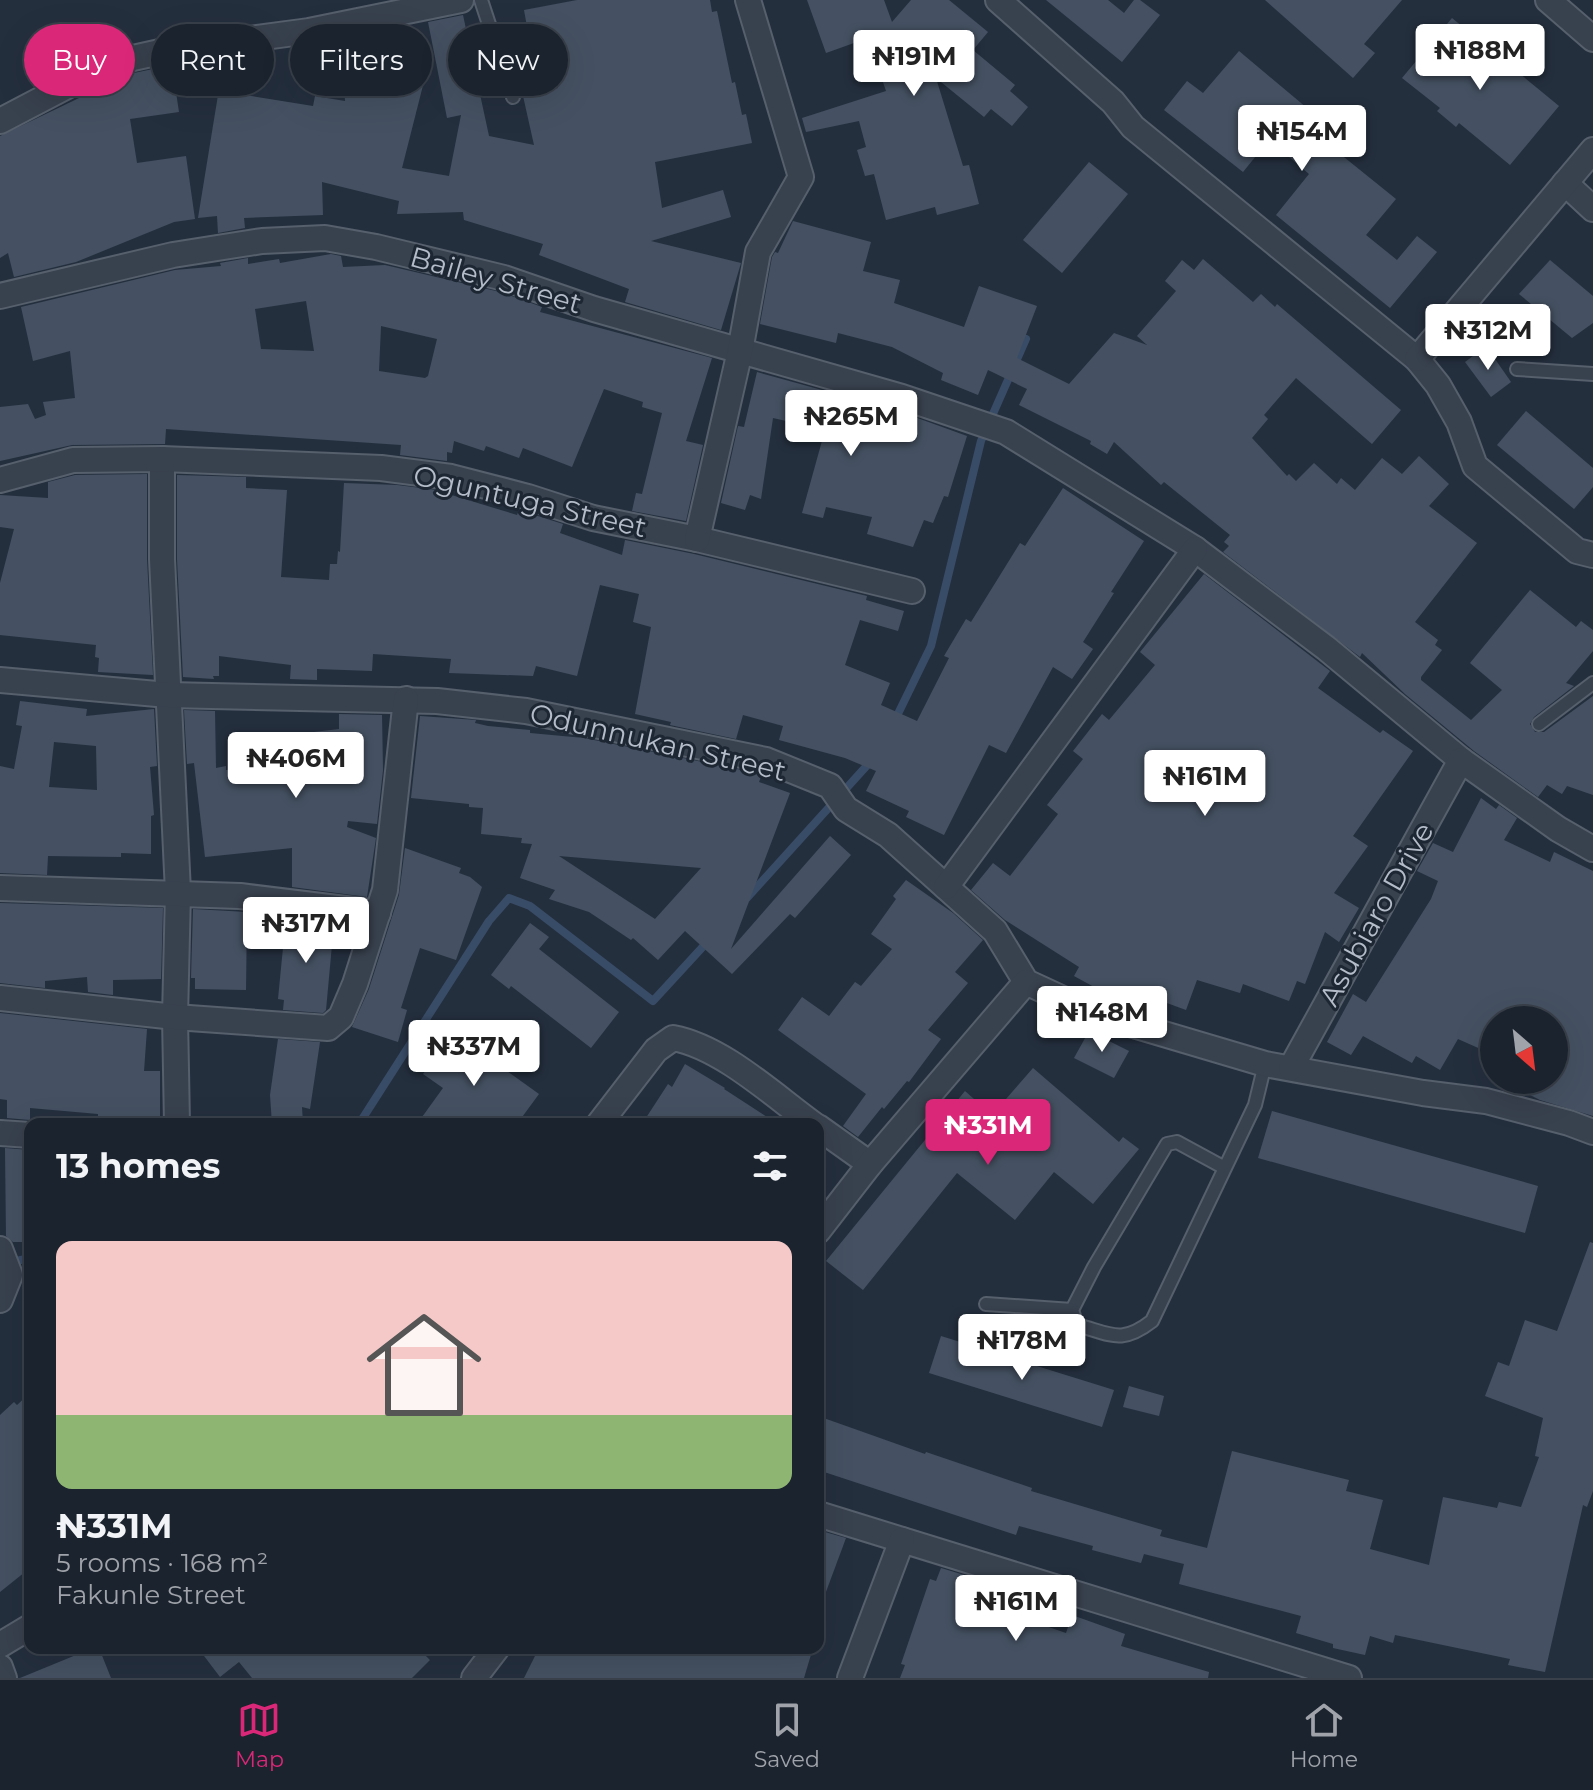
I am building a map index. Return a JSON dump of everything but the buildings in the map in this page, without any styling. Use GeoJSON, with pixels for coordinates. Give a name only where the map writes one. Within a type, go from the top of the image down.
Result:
{"type":"FeatureCollection","features":[{"type":"Feature","properties":{"kind":"street"},"geometry":{"type":"LineString","coordinates":[[0,121],[124,60],[169,50],[309,31],[461,0]]}},
{"type":"Feature","properties":{"kind":"street"},"geometry":{"type":"LineString","coordinates":[[697,539],[740,351],[758,252],[801,177],[748,0]]}},
{"type":"Feature","properties":{"kind":"street"},"geometry":{"type":"LineString","coordinates":[[998,0],[1113,102],[1133,127],[1417,359],[1438,385],[1459,422],[1475,466],[1577,551],[1593,555]]}},
{"type":"Feature","properties":{"kind":"street"},"geometry":{"type":"LineString","coordinates":[[1548,0],[1593,39]]}},
{"type":"Feature","properties":{"kind":"street"},"geometry":{"type":"LineString","coordinates":[[1417,359],[1593,150]]}},
{"type":"Feature","properties":{"kind":"street"},"geometry":{"type":"LineString","coordinates":[[1565,183],[1593,209]]}},
{"type":"Feature","properties":{"kind":"street","name":"Bailey Street"},"geometry":{"type":"LineString","coordinates":[[0,296],[173,255],[262,241],[325,238],[504,278],[594,309],[902,397],[1006,432],[1195,549],[1326,648],[1461,760],[1558,829],[1593,849]]}},
{"type":"Feature","properties":{"kind":"street"},"geometry":{"type":"LineString","coordinates":[[162,459],[162,559],[178,892],[177,1118]]}},
{"type":"Feature","properties":{"kind":"street","name":"Oguntuga Street"},"geometry":{"type":"LineString","coordinates":[[0,480],[73,460],[162,459],[381,468],[451,477],[593,518],[697,539],[912,591]]}},
{"type":"Feature","properties":{"kind":"street"},"geometry":{"type":"LineString","coordinates":[[946,887],[1195,549]]}},
{"type":"Feature","properties":{"kind":"street","name":"Odunnukan Street"},"geometry":{"type":"LineString","coordinates":[[0,680],[168,695],[406,699],[526,711],[766,760],[830,786],[846,809],[888,835],[995,931],[1026,982]]}},
{"type":"Feature","properties":{"kind":"street"},"geometry":{"type":"LineString","coordinates":[[0,998],[175,1017],[328,1028],[341,1017],[385,890],[406,699]]}},
{"type":"Feature","properties":{"kind":"street","name":"Asubiaro Drive"},"geometry":{"type":"LineString","coordinates":[[1291,1068],[1461,760]]}},
{"type":"Feature","properties":{"kind":"street"},"geometry":{"type":"LineString","coordinates":[[0,888],[240,896],[378,913]]}},
{"type":"Feature","properties":{"kind":"street"},"geometry":{"type":"LineString","coordinates":[[824,1223],[870,1164],[1026,982],[1093,1013],[1265,1064],[1423,1093],[1486,1101],[1593,1132]]}},
{"type":"Feature","properties":{"kind":"street"},"geometry":{"type":"LineString","coordinates":[[604,1118],[656,1050],[673,1038],[693,1042],[804,1118]]}},
{"type":"Feature","properties":{"kind":"street"},"geometry":{"type":"LineString","coordinates":[[824,1132],[870,1164]]}},
{"type":"Feature","properties":{"kind":"street"},"geometry":{"type":"LineString","coordinates":[[0,1133],[24,1135]]}},
{"type":"Feature","properties":{"kind":"street"},"geometry":{"type":"LineString","coordinates":[[0,1249],[10,1275],[0,1300]]}},
{"type":"Feature","properties":{"kind":"street"},"geometry":{"type":"LineString","coordinates":[[824,1516],[1349,1678]]}},
{"type":"Feature","properties":{"kind":"street"},"geometry":{"type":"LineString","coordinates":[[850,1678],[902,1540]]}},
{"type":"Feature","properties":{"kind":"street"},"geometry":{"type":"LineString","coordinates":[[0,1645],[24,1631]]}},
{"type":"Feature","properties":{"kind":"street"},"geometry":{"type":"LineString","coordinates":[[474,1678],[492,1654]]}},
{"type":"Feature","properties":{"kind":"street"},"geometry":{"type":"LineString","coordinates":[[0,1667],[4,1678]]}},
{"type":"Feature","properties":{"kind":"lane"},"geometry":{"type":"LineString","coordinates":[[481,0],[513,97]]}},
{"type":"Feature","properties":{"kind":"lane"},"geometry":{"type":"LineString","coordinates":[[1517,369],[1593,374]]}},
{"type":"Feature","properties":{"kind":"lane"},"geometry":{"type":"LineString","coordinates":[[1539,724],[1593,683]]}},
{"type":"Feature","properties":{"kind":"lane"},"geometry":{"type":"LineString","coordinates":[[1223,1167],[1177,1142],[1167,1144],[1072,1310],[1077,1325],[1123,1337],[1136,1334],[1152,1321],[1255,1105],[1265,1064]]}},
{"type":"Feature","properties":{"kind":"lane"},"geometry":{"type":"LineString","coordinates":[[986,1304],[1072,1310]]}},
{"type":"Feature","properties":{"kind":"waterway"},"geometry":{"type":"LineString","coordinates":[[894,722],[931,646],[981,441],[1026,339]]}},
{"type":"Feature","properties":{"kind":"waterway"},"geometry":{"type":"LineString","coordinates":[[746,899],[871,761]]}},
{"type":"Feature","properties":{"kind":"waterway"},"geometry":{"type":"LineString","coordinates":[[363,1118],[489,921],[509,898],[530,906],[653,1001],[710,939]]}},
{"type":"Feature","properties":{"kind":"waterway"},"geometry":{"type":"LineString","coordinates":[[7,1263],[24,1259]]}}]}
